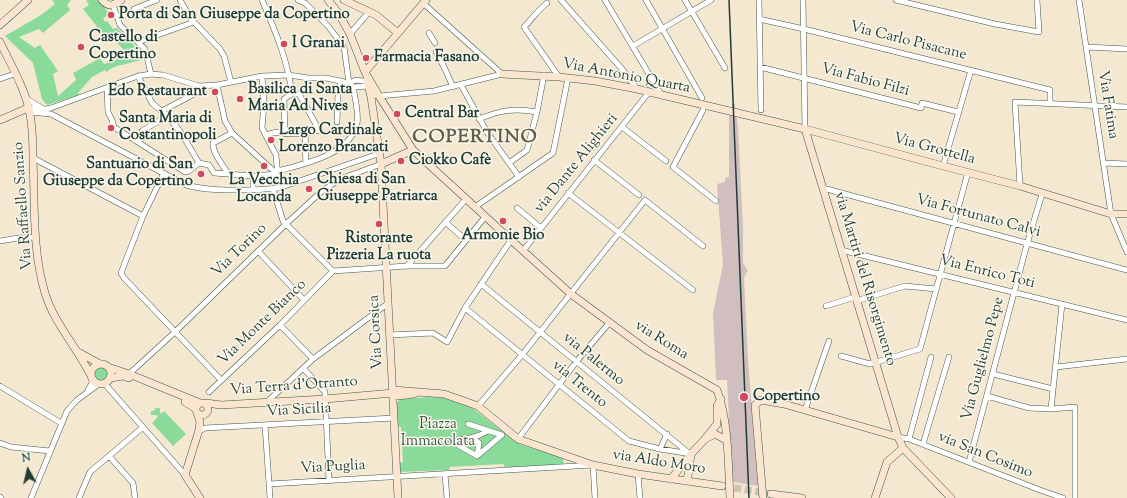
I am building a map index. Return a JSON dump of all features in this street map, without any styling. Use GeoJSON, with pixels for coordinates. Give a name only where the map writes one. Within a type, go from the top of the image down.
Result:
{"type":"FeatureCollection","features":[{"type":"Feature","properties":{"kind":"street"},"geometry":{"type":"LineString","coordinates":[[0,25],[28,0]]}},
{"type":"Feature","properties":{"kind":"street"},"geometry":{"type":"LineString","coordinates":[[102,0],[107,5],[113,5],[121,0]]}},
{"type":"Feature","properties":{"kind":"street"},"geometry":{"type":"LineString","coordinates":[[118,18],[134,11],[135,8],[157,0]]}},
{"type":"Feature","properties":{"kind":"street"},"geometry":{"type":"LineString","coordinates":[[180,0],[194,22],[220,49],[224,56],[231,82]]}},
{"type":"Feature","properties":{"kind":"street"},"geometry":{"type":"LineString","coordinates":[[262,0],[275,30],[290,75],[292,94]]}},
{"type":"Feature","properties":{"kind":"street"},"geometry":{"type":"LineString","coordinates":[[209,165],[214,173],[252,176],[277,172],[329,154],[346,143],[353,134],[357,118],[344,47],[339,39],[305,3],[298,0]]}},
{"type":"Feature","properties":{"kind":"street"},"geometry":{"type":"LineString","coordinates":[[328,0],[350,34],[369,84]]}},
{"type":"Feature","properties":{"kind":"street"},"geometry":{"type":"LineString","coordinates":[[333,6],[339,0]]}},
{"type":"Feature","properties":{"kind":"street"},"geometry":{"type":"LineString","coordinates":[[344,0],[368,13],[376,15],[398,33]]}},
{"type":"Feature","properties":{"kind":"street"},"geometry":{"type":"LineString","coordinates":[[561,0],[622,69],[637,89]]}},
{"type":"Feature","properties":{"kind":"street"},"geometry":{"type":"LineString","coordinates":[[605,0],[662,96]]}},
{"type":"Feature","properties":{"kind":"street"},"geometry":{"type":"LineString","coordinates":[[646,0],[702,98]]}},
{"type":"Feature","properties":{"kind":"street"},"geometry":{"type":"LineString","coordinates":[[685,0],[724,68]]}},
{"type":"Feature","properties":{"kind":"street"},"geometry":{"type":"LineString","coordinates":[[633,46],[711,0]]}},
{"type":"Feature","properties":{"kind":"street"},"geometry":{"type":"LineString","coordinates":[[759,0],[762,110]]}},
{"type":"Feature","properties":{"kind":"street"},"geometry":{"type":"LineString","coordinates":[[803,0],[806,129]]}},
{"type":"Feature","properties":{"kind":"street"},"geometry":{"type":"LineString","coordinates":[[896,0],[995,24],[1039,32],[1037,0]]}},
{"type":"Feature","properties":{"kind":"street","name":"Via Fatima"},"geometry":{"type":"LineString","coordinates":[[1079,0],[1112,214],[1127,252]]}},
{"type":"Feature","properties":{"kind":"street"},"geometry":{"type":"LineString","coordinates":[[365,72],[424,2],[502,74]]}},
{"type":"Feature","properties":{"kind":"street"},"geometry":{"type":"LineString","coordinates":[[547,3],[524,27],[559,77]]}},
{"type":"Feature","properties":{"kind":"street"},"geometry":{"type":"LineString","coordinates":[[113,5],[120,25],[145,49],[151,74]]}},
{"type":"Feature","properties":{"kind":"street"},"geometry":{"type":"LineString","coordinates":[[350,34],[368,13]]}},
{"type":"Feature","properties":{"kind":"street","name":"Via Carlo Pisacane"},"geometry":{"type":"LineString","coordinates":[[759,19],[1050,90],[1050,104]]}},
{"type":"Feature","properties":{"kind":"street"},"geometry":{"type":"LineString","coordinates":[[138,42],[194,22]]}},
{"type":"Feature","properties":{"kind":"street"},"geometry":{"type":"LineString","coordinates":[[429,33],[436,43]]}},
{"type":"Feature","properties":{"kind":"street","name":"Via Raffaello Sanzio"},"geometry":{"type":"LineString","coordinates":[[0,42],[25,98],[31,121],[36,237],[40,272],[45,292],[51,311],[61,329],[78,352]]}},
{"type":"Feature","properties":{"kind":"street"},"geometry":{"type":"LineString","coordinates":[[1086,47],[1127,49]]}},
{"type":"Feature","properties":{"kind":"street"},"geometry":{"type":"LineString","coordinates":[[436,52],[453,87]]}},
{"type":"Feature","properties":{"kind":"street","name":"Via Fabio Filzi"},"geometry":{"type":"LineString","coordinates":[[760,67],[921,108],[922,102],[958,112]]}},
{"type":"Feature","properties":{"kind":"street"},"geometry":{"type":"LineString","coordinates":[[942,166],[971,70]]}},
{"type":"Feature","properties":{"kind":"street"},"geometry":{"type":"LineString","coordinates":[[0,79],[14,74]]}},
{"type":"Feature","properties":{"kind":"street"},"geometry":{"type":"LineString","coordinates":[[0,120],[29,110],[51,108],[138,76],[151,74],[163,75],[199,86],[217,85],[262,76],[290,75],[308,78],[326,78],[351,85]]}},
{"type":"Feature","properties":{"kind":"street","name":"Via Antonio Quarta"},"geometry":{"type":"LineString","coordinates":[[380,97],[434,91],[502,74],[544,75],[595,81],[734,111]]}},
{"type":"Feature","properties":{"kind":"street"},"geometry":{"type":"LineString","coordinates":[[509,163],[527,150],[537,112],[544,75]]}},
{"type":"Feature","properties":{"kind":"street"},"geometry":{"type":"LineString","coordinates":[[138,76],[152,103],[167,116],[186,141],[199,163],[209,165],[220,160]]}},
{"type":"Feature","properties":{"kind":"street"},"geometry":{"type":"LineString","coordinates":[[262,76],[264,104],[262,128],[276,155],[276,188],[283,221],[287,223],[333,271],[407,266],[445,266],[485,217]]}},
{"type":"Feature","properties":{"kind":"street"},"geometry":{"type":"LineString","coordinates":[[475,207],[553,153],[568,78]]}},
{"type":"Feature","properties":{"kind":"street"},"geometry":{"type":"LineString","coordinates":[[351,85],[356,80],[369,84]]}},
{"type":"Feature","properties":{"kind":"street"},"geometry":{"type":"LineString","coordinates":[[337,122],[338,94],[341,81]]}},
{"type":"Feature","properties":{"kind":"street","name":"Via Corsica"},"geometry":{"type":"LineString","coordinates":[[369,84],[380,164],[398,498]]}},
{"type":"Feature","properties":{"kind":"street","name":"via Roma"},"geometry":{"type":"LineString","coordinates":[[369,84],[380,97],[413,150],[510,240],[571,294],[647,350],[717,390],[721,399]]}},
{"type":"Feature","properties":{"kind":"street"},"geometry":{"type":"LineString","coordinates":[[217,85],[225,121],[232,134],[277,172]]}},
{"type":"Feature","properties":{"kind":"street"},"geometry":{"type":"LineString","coordinates":[[461,85],[487,132],[519,176]]}},
{"type":"Feature","properties":{"kind":"street"},"geometry":{"type":"LineString","coordinates":[[162,112],[194,94],[199,86]]}},
{"type":"Feature","properties":{"kind":"street"},"geometry":{"type":"LineString","coordinates":[[107,88],[108,112],[114,127],[185,172],[189,171],[199,163]]}},
{"type":"Feature","properties":{"kind":"street","name":"via Dante Alighieri"},"geometry":{"type":"LineString","coordinates":[[523,251],[649,92]]}},
{"type":"Feature","properties":{"kind":"street"},"geometry":{"type":"LineString","coordinates":[[265,134],[277,132],[285,134],[306,133],[319,130],[299,94],[292,94],[284,99],[285,134]]}},
{"type":"Feature","properties":{"kind":"street"},"geometry":{"type":"LineString","coordinates":[[371,97],[380,97]]}},
{"type":"Feature","properties":{"kind":"street"},"geometry":{"type":"LineString","coordinates":[[16,114],[22,106],[25,98],[42,108]]}},
{"type":"Feature","properties":{"kind":"street"},"geometry":{"type":"LineString","coordinates":[[1020,186],[1014,102],[1029,104],[1127,107]]}},
{"type":"Feature","properties":{"kind":"street"},"geometry":{"type":"LineString","coordinates":[[480,119],[494,112],[519,109],[537,112]]}},
{"type":"Feature","properties":{"kind":"street"},"geometry":{"type":"LineString","coordinates":[[29,110],[51,114],[186,185],[212,190],[253,190],[276,188],[378,154]]}},
{"type":"Feature","properties":{"kind":"street"},"geometry":{"type":"LineString","coordinates":[[703,110],[673,166],[716,201]]}},
{"type":"Feature","properties":{"kind":"street","name":"Via Grottella"},"geometry":{"type":"LineString","coordinates":[[734,111],[1020,186],[1042,194],[1112,214],[1127,214]]}},
{"type":"Feature","properties":{"kind":"street"},"geometry":{"type":"LineString","coordinates":[[16,114],[31,121]]}},
{"type":"Feature","properties":{"kind":"street"},"geometry":{"type":"LineString","coordinates":[[138,142],[145,135],[142,131],[167,116]]}},
{"type":"Feature","properties":{"kind":"street"},"geometry":{"type":"LineString","coordinates":[[622,127],[666,161]]}},
{"type":"Feature","properties":{"kind":"street","name":"via Martiri del Risorgimento"},"geometry":{"type":"LineString","coordinates":[[806,129],[898,437],[903,448],[951,498]]}},
{"type":"Feature","properties":{"kind":"street"},"geometry":{"type":"LineString","coordinates":[[306,133],[306,163]]}},
{"type":"Feature","properties":{"kind":"street"},"geometry":{"type":"LineString","coordinates":[[228,174],[218,158],[213,143],[232,134]]}},
{"type":"Feature","properties":{"kind":"street"},"geometry":{"type":"LineString","coordinates":[[380,164],[413,150]]}},
{"type":"Feature","properties":{"kind":"street"},"geometry":{"type":"LineString","coordinates":[[33,158],[143,216]]}},
{"type":"Feature","properties":{"kind":"street"},"geometry":{"type":"LineString","coordinates":[[594,160],[639,195]]}},
{"type":"Feature","properties":{"kind":"street"},"geometry":{"type":"LineString","coordinates":[[1104,163],[1127,164]]}},
{"type":"Feature","properties":{"kind":"street","name":"Via Torino"},"geometry":{"type":"LineString","coordinates":[[129,374],[322,191],[340,178],[380,164]]}},
{"type":"Feature","properties":{"kind":"street"},"geometry":{"type":"LineString","coordinates":[[337,168],[340,178]]}},
{"type":"Feature","properties":{"kind":"street"},"geometry":{"type":"LineString","coordinates":[[841,356],[870,364],[920,349],[968,172]]}},
{"type":"Feature","properties":{"kind":"street"},"geometry":{"type":"LineString","coordinates":[[164,174],[143,216],[122,268],[122,273],[124,278],[221,380]]}},
{"type":"Feature","properties":{"kind":"street"},"geometry":{"type":"LineString","coordinates":[[252,176],[253,190]]}},
{"type":"Feature","properties":{"kind":"street","name":"Via Fortunato Calvi"},"geometry":{"type":"LineString","coordinates":[[823,188],[1127,270]]}},
{"type":"Feature","properties":{"kind":"street"},"geometry":{"type":"LineString","coordinates":[[568,193],[693,290]]}},
{"type":"Feature","properties":{"kind":"street","name":"Via Guglielmo Pepe"},"geometry":{"type":"LineString","coordinates":[[970,462],[1014,292],[1042,194]]}},
{"type":"Feature","properties":{"kind":"street"},"geometry":{"type":"LineString","coordinates":[[407,266],[466,199]]}},
{"type":"Feature","properties":{"kind":"street"},"geometry":{"type":"LineString","coordinates":[[595,498],[593,466],[518,439],[478,406],[540,333],[645,200],[703,246]]}},
{"type":"Feature","properties":{"kind":"street"},"geometry":{"type":"LineString","coordinates":[[517,208],[541,228]]}},
{"type":"Feature","properties":{"kind":"street"},"geometry":{"type":"LineString","coordinates":[[445,222],[466,240]]}},
{"type":"Feature","properties":{"kind":"street"},"geometry":{"type":"LineString","coordinates":[[0,241],[36,237]]}},
{"type":"Feature","properties":{"kind":"street"},"geometry":{"type":"LineString","coordinates":[[389,335],[433,333],[447,342],[466,308],[510,240]]}},
{"type":"Feature","properties":{"kind":"street","name":"Via Enrico Toti"},"geometry":{"type":"LineString","coordinates":[[841,250],[1127,320]]}},
{"type":"Feature","properties":{"kind":"street"},"geometry":{"type":"LineString","coordinates":[[258,251],[304,300]]}},
{"type":"Feature","properties":{"kind":"street","name":"Via Monte Bianco"},"geometry":{"type":"LineString","coordinates":[[208,392],[280,325],[333,271]]}},
{"type":"Feature","properties":{"kind":"street","name":"via Palermo"},"geometry":{"type":"LineString","coordinates":[[481,284],[690,454]]}},
{"type":"Feature","properties":{"kind":"street"},"geometry":{"type":"LineString","coordinates":[[826,306],[905,286],[936,290]]}},
{"type":"Feature","properties":{"kind":"street"},"geometry":{"type":"LineString","coordinates":[[267,402],[303,368],[388,304]]}},
{"type":"Feature","properties":{"kind":"street"},"geometry":{"type":"LineString","coordinates":[[1051,409],[1062,304]]}},
{"type":"Feature","properties":{"kind":"street","name":"via Trento"},"geometry":{"type":"LineString","coordinates":[[466,308],[629,441],[660,449],[690,454]]}},
{"type":"Feature","properties":{"kind":"street"},"geometry":{"type":"LineString","coordinates":[[518,439],[576,362],[610,322]]}},
{"type":"Feature","properties":{"kind":"street"},"geometry":{"type":"LineString","coordinates":[[280,325],[313,360]]}},
{"type":"Feature","properties":{"kind":"street"},"geometry":{"type":"LineString","coordinates":[[805,410],[829,342]]}},
{"type":"Feature","properties":{"kind":"street"},"geometry":{"type":"LineString","coordinates":[[31,498],[67,411],[86,393],[110,378],[110,372],[105,364],[100,364],[78,352]]}},
{"type":"Feature","properties":{"kind":"street"},"geometry":{"type":"LineString","coordinates":[[78,352],[91,377],[101,384],[186,475],[200,498]]}},
{"type":"Feature","properties":{"kind":"street"},"geometry":{"type":"LineString","coordinates":[[908,439],[931,357]]}},
{"type":"Feature","properties":{"kind":"street"},"geometry":{"type":"LineString","coordinates":[[923,444],[949,357]]}},
{"type":"Feature","properties":{"kind":"street"},"geometry":{"type":"LineString","coordinates":[[1056,367],[1127,359]]}},
{"type":"Feature","properties":{"kind":"street"},"geometry":{"type":"LineString","coordinates":[[86,393],[92,382],[91,377],[93,367],[100,364]]}},
{"type":"Feature","properties":{"kind":"street","name":"Via Terra d'Otranto"},"geometry":{"type":"LineString","coordinates":[[108,367],[129,374],[202,409]]}},
{"type":"Feature","properties":{"kind":"street"},"geometry":{"type":"LineString","coordinates":[[303,368],[325,392],[329,480]]}},
{"type":"Feature","properties":{"kind":"street"},"geometry":{"type":"LineString","coordinates":[[993,374],[1053,389]]}},
{"type":"Feature","properties":{"kind":"street","name":"Via Terra d'Otranto"},"geometry":{"type":"LineString","coordinates":[[110,378],[116,376],[128,377],[202,409],[221,405],[420,392],[444,394],[478,406]]}},
{"type":"Feature","properties":{"kind":"street"},"geometry":{"type":"LineString","coordinates":[[0,386],[61,423]]}},
{"type":"Feature","properties":{"kind":"street"},"geometry":{"type":"LineString","coordinates":[[987,396],[1029,408],[1075,408],[1075,498]]}},
{"type":"Feature","properties":{"kind":"street"},"geometry":{"type":"LineString","coordinates":[[685,481],[684,470],[690,454],[717,424],[717,406],[721,399]]}},
{"type":"Feature","properties":{"kind":"street"},"geometry":{"type":"LineString","coordinates":[[721,399],[725,427],[730,498]]}},
{"type":"Feature","properties":{"kind":"street"},"geometry":{"type":"LineString","coordinates":[[763,498],[755,404],[761,400],[805,410],[898,437]]}},
{"type":"Feature","properties":{"kind":"street"},"geometry":{"type":"LineString","coordinates":[[186,475],[201,426],[202,409]]}},
{"type":"Feature","properties":{"kind":"street","name":"Via Sicilia"},"geometry":{"type":"LineString","coordinates":[[201,426],[265,425],[394,418]]}},
{"type":"Feature","properties":{"kind":"street"},"geometry":{"type":"LineString","coordinates":[[468,424],[502,435],[478,456]]}},
{"type":"Feature","properties":{"kind":"street"},"geometry":{"type":"LineString","coordinates":[[717,424],[725,427]]}},
{"type":"Feature","properties":{"kind":"street"},"geometry":{"type":"LineString","coordinates":[[265,425],[270,498]]}},
{"type":"Feature","properties":{"kind":"street"},"geometry":{"type":"LineString","coordinates":[[705,439],[725,427]]}},
{"type":"Feature","properties":{"kind":"street"},"geometry":{"type":"LineString","coordinates":[[79,498],[90,472],[142,428]]}},
{"type":"Feature","properties":{"kind":"street"},"geometry":{"type":"LineString","coordinates":[[478,456],[451,441],[473,438],[488,431]]}},
{"type":"Feature","properties":{"kind":"street"},"geometry":{"type":"LineString","coordinates":[[660,449],[667,434]]}},
{"type":"Feature","properties":{"kind":"street"},"geometry":{"type":"LineString","coordinates":[[715,434],[726,440]]}},
{"type":"Feature","properties":{"kind":"street","name":"via San Cosimo"},"geometry":{"type":"LineString","coordinates":[[898,437],[923,444],[1063,498]]}},
{"type":"Feature","properties":{"kind":"street"},"geometry":{"type":"LineString","coordinates":[[473,438],[479,443],[478,456]]}},
{"type":"Feature","properties":{"kind":"street"},"geometry":{"type":"LineString","coordinates":[[0,443],[11,447],[50,451]]}},
{"type":"Feature","properties":{"kind":"street"},"geometry":{"type":"LineString","coordinates":[[875,498],[887,462],[903,448]]}},
{"type":"Feature","properties":{"kind":"street"},"geometry":{"type":"LineString","coordinates":[[109,456],[133,483],[135,498]]}},
{"type":"Feature","properties":{"kind":"street"},"geometry":{"type":"LineString","coordinates":[[671,479],[687,464]]}},
{"type":"Feature","properties":{"kind":"street"},"geometry":{"type":"LineString","coordinates":[[687,464],[694,476],[701,483]]}},
{"type":"Feature","properties":{"kind":"street","name":"Via Puglia"},"geometry":{"type":"LineString","coordinates":[[269,484],[593,466]]}},
{"type":"Feature","properties":{"kind":"street","name":"via Aldo Moro"},"geometry":{"type":"LineString","coordinates":[[593,466],[722,486]]}},
{"type":"Feature","properties":{"kind":"street"},"geometry":{"type":"LineString","coordinates":[[445,474],[446,498]]}},
{"type":"Feature","properties":{"kind":"street"},"geometry":{"type":"LineString","coordinates":[[638,474],[640,498]]}},
{"type":"Feature","properties":{"kind":"street"},"geometry":{"type":"LineString","coordinates":[[771,494],[802,498]]}},
{"type":"Feature","properties":{"kind":"shaded area"},"geometry":{"type":"Polygon","coordinates":[[[732,104],[735,104],[738,127],[743,227],[743,263],[748,271],[744,278],[748,360],[758,486],[733,482],[728,419],[727,380],[716,380],[713,313],[723,265],[717,184],[725,182],[725,178],[729,177],[729,114],[732,115],[732,104]]]}},
{"type":"Feature","properties":{"kind":"green space"},"geometry":{"type":"Polygon","coordinates":[[[52,0],[71,0],[67,5],[70,10],[43,33],[39,29],[19,37],[35,48],[40,45],[58,71],[53,74],[58,96],[76,80],[73,73],[100,58],[104,64],[129,55],[111,37],[107,39],[83,9],[89,5],[86,0],[99,0],[107,11],[107,16],[103,18],[105,22],[107,21],[113,29],[117,28],[133,44],[143,59],[118,66],[107,72],[105,70],[92,77],[78,93],[79,95],[47,105],[42,99],[33,63],[5,36],[41,15],[55,4],[52,0]]]}},
{"type":"Feature","properties":{"kind":"green space"},"geometry":{"type":"Polygon","coordinates":[[[101,367],[106,369],[108,374],[106,379],[101,381],[96,379],[94,374],[96,369],[101,367]]]}},
{"type":"Feature","properties":{"kind":"green space","name":"Piazza Immacolata"},"geometry":{"type":"Polygon","coordinates":[[[428,397],[449,398],[461,403],[475,410],[519,444],[562,458],[564,462],[562,464],[506,469],[503,464],[450,467],[449,470],[400,472],[399,461],[403,463],[401,427],[398,426],[396,404],[400,399],[428,397]]]}},
{"type":"Feature","properties":{"kind":"green space"},"geometry":{"type":"Polygon","coordinates":[[[155,408],[160,408],[161,414],[164,411],[186,434],[173,446],[152,423],[158,417],[156,415],[151,415],[151,411],[154,411],[155,408]]]}},
{"type":"Feature","properties":{"kind":"tunnel"},"geometry":{"type":"LineString","coordinates":[[724,486],[771,494]]}},
{"type":"Feature","properties":{"kind":"railway"},"geometry":{"type":"LineString","coordinates":[[729,0],[749,498]]}},
{"type":"Feature","properties":{"kind":"place","name":"Porta di San Giuseppe da Copertino"},"geometry":{"type":"Point","coordinates":[111,15]}},
{"type":"Feature","properties":{"kind":"place","name":"I Granai"},"geometry":{"type":"Point","coordinates":[284,44]}},
{"type":"Feature","properties":{"kind":"place","name":"Castello di Copertino"},"geometry":{"type":"Point","coordinates":[81,47]}},
{"type":"Feature","properties":{"kind":"place","name":"Farmacia Fasano"},"geometry":{"type":"Point","coordinates":[366,58]}},
{"type":"Feature","properties":{"kind":"place","name":"Edo Restaurant"},"geometry":{"type":"Point","coordinates":[215,92]}},
{"type":"Feature","properties":{"kind":"place","name":"Basilica di Santa Maria Ad Nives"},"geometry":{"type":"Point","coordinates":[240,99]}},
{"type":"Feature","properties":{"kind":"place","name":"Central Bar"},"geometry":{"type":"Point","coordinates":[397,114]}},
{"type":"Feature","properties":{"kind":"place","name":"Santa Maria di Costantinopoli"},"geometry":{"type":"Point","coordinates":[111,128]}},
{"type":"Feature","properties":{"kind":"place","name":"Largo Cardinale Lorenzo Brancati"},"geometry":{"type":"Point","coordinates":[271,140]}},
{"type":"Feature","properties":{"kind":"place","name":"Ciokko Cafè"},"geometry":{"type":"Point","coordinates":[401,161]}},
{"type":"Feature","properties":{"kind":"place","name":"La Vecchia Locanda"},"geometry":{"type":"Point","coordinates":[264,166]}},
{"type":"Feature","properties":{"kind":"place","name":"Santuario di San Giuseppe da Copertino"},"geometry":{"type":"Point","coordinates":[201,174]}},
{"type":"Feature","properties":{"kind":"place","name":"Chiesa di San Giuseppe Patriarca"},"geometry":{"type":"Point","coordinates":[309,189]}},
{"type":"Feature","properties":{"kind":"place","name":"Armonie Bio"},"geometry":{"type":"Point","coordinates":[503,221]}},
{"type":"Feature","properties":{"kind":"place","name":"Ristorante Pizzeria La ruota"},"geometry":{"type":"Point","coordinates":[379,224]}},
{"type":"Feature","properties":{"kind":"place","name":"Copertino"},"geometry":{"type":"Point","coordinates":[744,397]}},
{"type":"Feature","properties":{"kind":"district","name":"COPERTINO"},"geometry":{"type":"Point","coordinates":[475,139]}}]}
